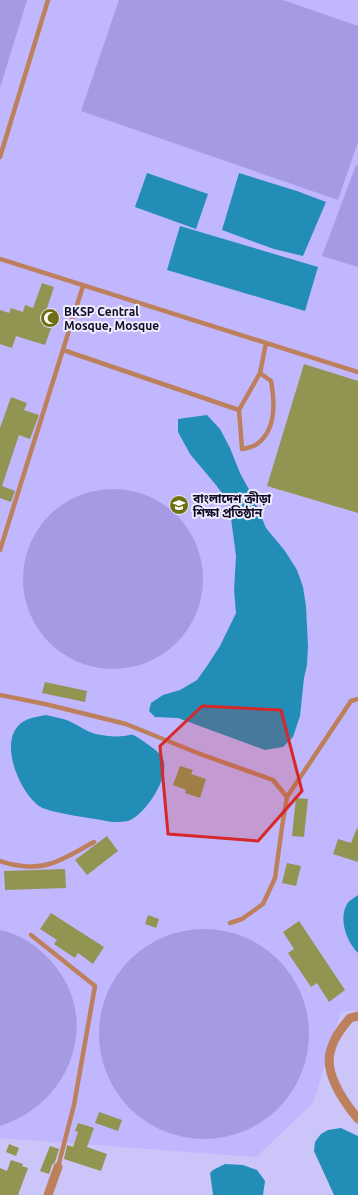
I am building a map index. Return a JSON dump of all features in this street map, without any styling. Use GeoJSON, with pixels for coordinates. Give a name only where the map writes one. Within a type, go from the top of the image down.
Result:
{"type":"FeatureCollection","features":[{"type":"Feature","properties":{"kind":"street"},"geometry":{"type":"LineString","coordinates":[[358,1016],[350,1018],[341,1028],[330,1050],[330,1070],[334,1082],[358,1119]]}},
{"type":"Feature","properties":{"kind":"street"},"geometry":{"type":"LineString","coordinates":[[48,1195],[58,1167]]}},
{"type":"Feature","properties":{"kind":"lane"},"geometry":{"type":"LineString","coordinates":[[0,157],[48,0]]}},
{"type":"Feature","properties":{"kind":"lane"},"geometry":{"type":"LineString","coordinates":[[0,259],[358,372]]}},
{"type":"Feature","properties":{"kind":"lane"},"geometry":{"type":"LineString","coordinates":[[0,550],[83,286]]}},
{"type":"Feature","properties":{"kind":"lane"},"geometry":{"type":"LineString","coordinates":[[260,373],[271,380],[274,395],[273,414],[266,435],[256,445],[242,449],[239,410],[260,373],[266,343]]}},
{"type":"Feature","properties":{"kind":"lane"},"geometry":{"type":"LineString","coordinates":[[63,350],[239,410]]}},
{"type":"Feature","properties":{"kind":"lane"},"geometry":{"type":"LineString","coordinates":[[0,695],[45,704],[126,724],[200,754],[273,780],[287,797]]}},
{"type":"Feature","properties":{"kind":"lane"},"geometry":{"type":"LineString","coordinates":[[230,923],[242,919],[263,904],[275,878],[287,797],[351,701],[358,699]]}},
{"type":"Feature","properties":{"kind":"lane"},"geometry":{"type":"LineString","coordinates":[[0,861],[32,867],[49,864],[94,842]]}},
{"type":"Feature","properties":{"kind":"lane"},"geometry":{"type":"LineString","coordinates":[[31,935],[95,986],[74,1105],[58,1167]]}},
{"type":"Feature","properties":{"kind":"highlighted area"},"geometry":{"type":"Polygon","coordinates":[[[202,706],[281,710],[302,791],[258,841],[168,834],[160,746],[202,706]]]}},
{"type":"Feature","properties":{"kind":"shaded area","name":"বাংলাদেশ ক্রীড়া শিক্ষা প্রতিষ্ঠান"},"geometry":{"type":"Polygon","coordinates":[[[0,0],[358,0],[358,1010],[341,1012],[313,1103],[256,1157],[0,1138],[0,0]]]}},
{"type":"Feature","properties":{"kind":"shaded area"},"geometry":{"type":"Polygon","coordinates":[[[0,0],[27,0],[0,88],[0,0]]]}},
{"type":"Feature","properties":{"kind":"shaded area"},"geometry":{"type":"Polygon","coordinates":[[[119,0],[283,0],[358,26],[358,142],[338,200],[81,111],[119,0]]]}},
{"type":"Feature","properties":{"kind":"shaded area"},"geometry":{"type":"Polygon","coordinates":[[[356,165],[358,166],[358,267],[322,256],[356,165]]]}},
{"type":"Feature","properties":{"kind":"shaded area"},"geometry":{"type":"Polygon","coordinates":[[[104,489],[122,489],[148,495],[156,499],[177,515],[193,536],[197,544],[202,561],[202,597],[197,614],[193,622],[177,643],[156,659],[148,663],[131,668],[104,669],[87,666],[70,659],[56,649],[43,636],[33,622],[26,605],[23,588],[23,570],[26,553],[33,536],[43,522],[56,509],[70,499],[87,492],[104,489]]]}},
{"type":"Feature","properties":{"kind":"shaded area"},"geometry":{"type":"Polygon","coordinates":[[[194,929],[214,929],[235,933],[254,941],[271,953],[285,967],[297,984],[305,1003],[309,1024],[309,1044],[305,1065],[297,1084],[285,1101],[271,1115],[254,1127],[235,1135],[214,1139],[194,1139],[173,1135],[154,1127],[137,1115],[123,1101],[111,1084],[103,1065],[99,1044],[99,1024],[103,1003],[111,984],[123,967],[137,953],[154,941],[173,933],[194,929]]]}},
{"type":"Feature","properties":{"kind":"shaded area"},"geometry":{"type":"Polygon","coordinates":[[[0,930],[15,934],[28,941],[51,961],[67,984],[75,1008],[76,1033],[72,1057],[61,1079],[45,1099],[25,1115],[0,1126],[0,930]]]}},
{"type":"Feature","properties":{"kind":"water"},"geometry":{"type":"Polygon","coordinates":[[[147,173],[208,194],[196,229],[135,207],[147,173]]]}},
{"type":"Feature","properties":{"kind":"water"},"geometry":{"type":"Polygon","coordinates":[[[239,173],[297,191],[326,202],[303,256],[274,249],[222,230],[239,173]]]}},
{"type":"Feature","properties":{"kind":"water"},"geometry":{"type":"Polygon","coordinates":[[[180,226],[318,267],[305,311],[167,270],[180,226]]]}},
{"type":"Feature","properties":{"kind":"water"},"geometry":{"type":"Polygon","coordinates":[[[207,415],[220,429],[230,448],[240,473],[253,497],[266,528],[285,551],[297,570],[303,587],[306,606],[308,646],[307,665],[304,678],[300,716],[293,737],[283,747],[265,750],[178,718],[155,717],[149,711],[151,703],[163,695],[180,690],[197,680],[220,646],[236,613],[234,590],[236,556],[229,503],[190,454],[178,432],[178,419],[207,415]]]}},
{"type":"Feature","properties":{"kind":"water"},"geometry":{"type":"Polygon","coordinates":[[[46,715],[66,720],[96,734],[106,736],[133,735],[160,754],[164,761],[164,771],[161,781],[150,802],[142,811],[128,821],[111,822],[43,808],[32,799],[19,780],[12,756],[11,745],[13,735],[21,723],[31,718],[46,715]]]}},
{"type":"Feature","properties":{"kind":"water"},"geometry":{"type":"Polygon","coordinates":[[[358,895],[358,953],[350,943],[345,931],[343,918],[347,904],[358,895]]]}},
{"type":"Feature","properties":{"kind":"water"},"geometry":{"type":"Polygon","coordinates":[[[341,1128],[358,1136],[358,1195],[334,1195],[314,1151],[315,1142],[321,1134],[328,1130],[341,1128]]]}},
{"type":"Feature","properties":{"kind":"water"},"geometry":{"type":"Polygon","coordinates":[[[225,1164],[243,1165],[257,1170],[265,1181],[263,1195],[213,1195],[210,1173],[225,1164]]]}},
{"type":"Feature","properties":{"kind":"building"},"geometry":{"type":"Polygon","coordinates":[[[42,283],[54,287],[45,314],[55,317],[45,345],[16,336],[12,348],[0,344],[0,310],[9,313],[11,308],[23,312],[25,305],[33,308],[42,283]]]}},
{"type":"Feature","properties":{"kind":"building"},"geometry":{"type":"Polygon","coordinates":[[[304,364],[358,381],[358,513],[267,486],[304,364]]]}},
{"type":"Feature","properties":{"kind":"building"},"geometry":{"type":"Polygon","coordinates":[[[11,397],[27,403],[24,410],[39,415],[30,439],[19,435],[2,486],[15,491],[11,502],[0,498],[0,428],[11,397]]]}},
{"type":"Feature","properties":{"kind":"building"},"geometry":{"type":"Polygon","coordinates":[[[45,682],[87,691],[85,702],[42,693],[45,682]]]}},
{"type":"Feature","properties":{"kind":"building"},"geometry":{"type":"Polygon","coordinates":[[[180,766],[193,770],[191,774],[206,779],[200,798],[185,793],[186,790],[173,785],[180,766]]]}},
{"type":"Feature","properties":{"kind":"building"},"geometry":{"type":"Polygon","coordinates":[[[296,798],[308,799],[304,837],[292,836],[296,798]]]}},
{"type":"Feature","properties":{"kind":"building"},"geometry":{"type":"Polygon","coordinates":[[[357,828],[358,862],[333,854],[338,839],[351,843],[357,828]]]}},
{"type":"Feature","properties":{"kind":"building"},"geometry":{"type":"Polygon","coordinates":[[[107,836],[118,851],[87,875],[75,860],[107,836]]]}},
{"type":"Feature","properties":{"kind":"building"},"geometry":{"type":"Polygon","coordinates":[[[287,863],[301,866],[296,886],[282,883],[287,863]]]}},
{"type":"Feature","properties":{"kind":"building"},"geometry":{"type":"Polygon","coordinates":[[[65,869],[66,888],[5,890],[4,871],[65,869]]]}},
{"type":"Feature","properties":{"kind":"building"},"geometry":{"type":"Polygon","coordinates":[[[51,913],[104,947],[93,964],[78,953],[75,958],[54,944],[57,940],[40,929],[51,913]]]}},
{"type":"Feature","properties":{"kind":"building"},"geometry":{"type":"Polygon","coordinates":[[[148,915],[159,919],[156,928],[145,924],[148,915]]]}},
{"type":"Feature","properties":{"kind":"building"},"geometry":{"type":"Polygon","coordinates":[[[299,921],[345,990],[329,1002],[317,983],[311,987],[288,953],[294,949],[283,932],[299,921]]]}},
{"type":"Feature","properties":{"kind":"building"},"geometry":{"type":"Polygon","coordinates":[[[99,1112],[122,1120],[118,1131],[95,1123],[99,1112]]]}},
{"type":"Feature","properties":{"kind":"building"},"geometry":{"type":"Polygon","coordinates":[[[78,1123],[94,1128],[87,1147],[107,1154],[101,1171],[64,1159],[67,1145],[73,1147],[78,1132],[75,1131],[78,1123]]]}},
{"type":"Feature","properties":{"kind":"building"},"geometry":{"type":"Polygon","coordinates":[[[9,1144],[19,1148],[16,1156],[6,1152],[9,1144]]]}},
{"type":"Feature","properties":{"kind":"building"},"geometry":{"type":"Polygon","coordinates":[[[50,1146],[59,1149],[49,1174],[40,1171],[50,1146]]]}},
{"type":"Feature","properties":{"kind":"building"},"geometry":{"type":"Polygon","coordinates":[[[11,1160],[23,1164],[22,1166],[28,1168],[18,1195],[0,1195],[0,1168],[7,1171],[11,1160]]]}},
{"type":"Feature","properties":{"kind":"place","name":"BKSP Central Mosque, Mosque"},"geometry":{"type":"Point","coordinates":[50,318]}},
{"type":"Feature","properties":{"kind":"place","name":"বাংলাদেশ ক্রীড়া শিক্ষা প্রতিষ্ঠান"},"geometry":{"type":"Point","coordinates":[179,505]}}]}
